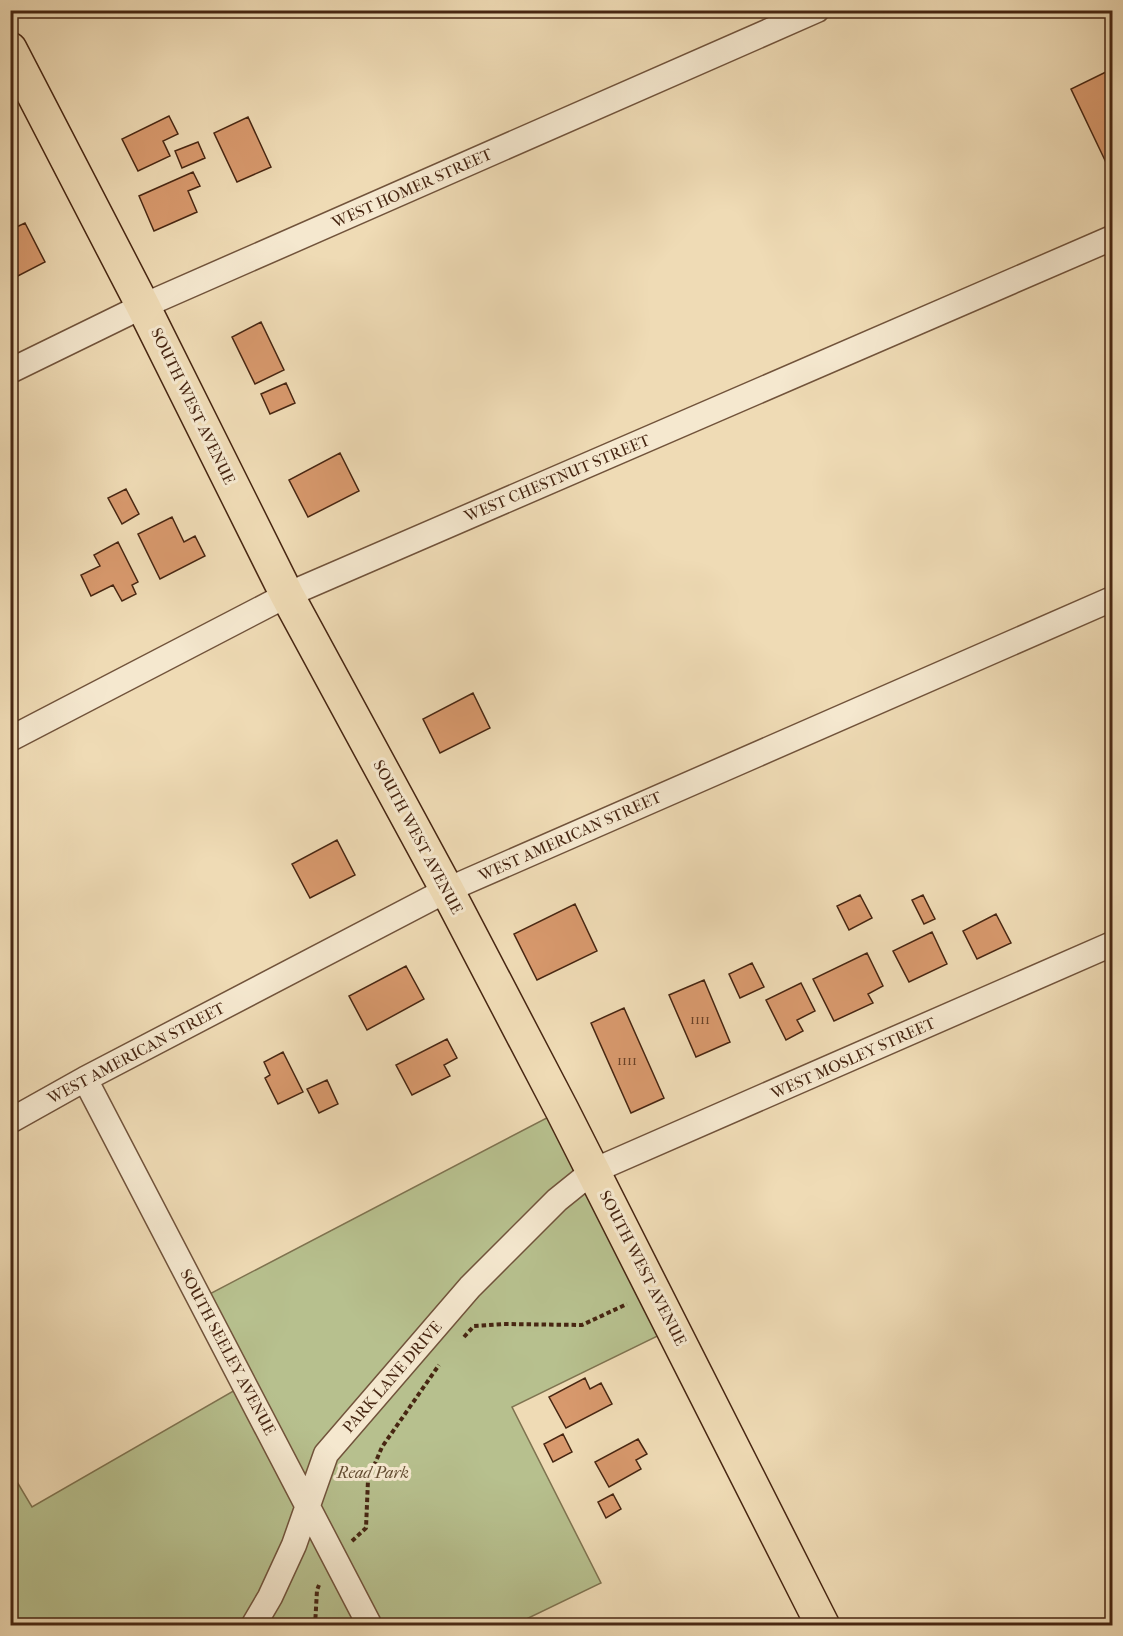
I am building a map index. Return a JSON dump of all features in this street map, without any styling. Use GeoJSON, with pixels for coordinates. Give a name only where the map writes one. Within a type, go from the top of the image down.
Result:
{"type":"FeatureCollection","features":[{"type":"Feature","properties":{"kind":"main road","name":"SOUTH WEST AVENUE"},"geometry":{"type":"LineString","coordinates":[[10,49],[143,306],[287,595],[447,890],[655,1291],[823,1626]]}},
{"type":"Feature","properties":{"kind":"street","name":"WEST HOMER STREET"},"geometry":{"type":"LineString","coordinates":[[10,371],[143,306],[817,10]]}},
{"type":"Feature","properties":{"kind":"street","name":"WEST CHESTNUT STREET"},"geometry":{"type":"LineString","coordinates":[[10,739],[287,595],[1113,238]]}},
{"type":"Feature","properties":{"kind":"street","name":"WEST AMERICAN STREET"},"geometry":{"type":"LineString","coordinates":[[10,1121],[85,1079],[447,890],[1113,599]]}},
{"type":"Feature","properties":{"kind":"street","name":"WEST MOSLEY STREET"},"geometry":{"type":"LineString","coordinates":[[593,1171],[1113,944]]}},
{"type":"Feature","properties":{"kind":"street","name":"SOUTH SEELEY AVENUE"},"geometry":{"type":"LineString","coordinates":[[85,1079],[370,1626]]}},
{"type":"Feature","properties":{"kind":"street","name":"PARK LANE DRIVE"},"geometry":{"type":"LineString","coordinates":[[253,1626],[270,1597],[294,1545],[326,1454],[470,1287],[556,1200],[593,1171]]}},
{"type":"Feature","properties":{"kind":"path"},"geometry":{"type":"LineString","coordinates":[[460,1341],[474,1326],[582,1325],[655,1291]]}},
{"type":"Feature","properties":{"kind":"path"},"geometry":{"type":"LineString","coordinates":[[315,1626],[317,1590],[335,1557],[366,1528],[368,1480],[382,1447],[440,1365]]}},
{"type":"Feature","properties":{"kind":"green space","name":"Read Park"},"geometry":{"type":"Polygon","coordinates":[[[562,1110],[674,1328],[512,1407],[601,1583],[514,1625],[11,1625],[10,1470],[32,1507],[244,1385],[200,1299],[562,1110]]]}},
{"type":"Feature","properties":{"kind":"building"},"geometry":{"type":"Polygon","coordinates":[[[1112,69],[1112,175],[1071,89],[1112,69]]]}},
{"type":"Feature","properties":{"kind":"building"},"geometry":{"type":"Polygon","coordinates":[[[169,116],[178,134],[163,141],[170,156],[138,171],[122,139],[169,116]]]}},
{"type":"Feature","properties":{"kind":"building"},"geometry":{"type":"Polygon","coordinates":[[[248,117],[271,167],[237,182],[214,133],[248,117]]]}},
{"type":"Feature","properties":{"kind":"building"},"geometry":{"type":"Polygon","coordinates":[[[198,142],[205,158],[182,168],[175,151],[198,142]]]}},
{"type":"Feature","properties":{"kind":"building"},"geometry":{"type":"Polygon","coordinates":[[[193,172],[200,186],[188,191],[197,212],[154,231],[139,196],[193,172]]]}},
{"type":"Feature","properties":{"kind":"building"},"geometry":{"type":"Polygon","coordinates":[[[25,223],[45,262],[12,279],[10,230],[25,223]]]}},
{"type":"Feature","properties":{"kind":"building"},"geometry":{"type":"Polygon","coordinates":[[[261,322],[284,370],[255,384],[232,337],[261,322]]]}},
{"type":"Feature","properties":{"kind":"building"},"geometry":{"type":"Polygon","coordinates":[[[286,383],[295,403],[270,414],[261,394],[286,383]]]}},
{"type":"Feature","properties":{"kind":"building"},"geometry":{"type":"Polygon","coordinates":[[[340,453],[359,491],[308,517],[289,480],[340,453]]]}},
{"type":"Feature","properties":{"kind":"building"},"geometry":{"type":"Polygon","coordinates":[[[126,489],[139,514],[122,524],[108,498],[126,489]]]}},
{"type":"Feature","properties":{"kind":"building"},"geometry":{"type":"Polygon","coordinates":[[[172,517],[184,542],[195,536],[205,556],[160,579],[138,534],[172,517]]]}},
{"type":"Feature","properties":{"kind":"building"},"geometry":{"type":"Polygon","coordinates":[[[118,542],[138,582],[132,585],[136,594],[122,601],[113,585],[91,596],[81,575],[100,566],[94,555],[118,542]]]}},
{"type":"Feature","properties":{"kind":"building"},"geometry":{"type":"Polygon","coordinates":[[[473,693],[490,728],[440,753],[423,719],[473,693]]]}},
{"type":"Feature","properties":{"kind":"building"},"geometry":{"type":"Polygon","coordinates":[[[337,840],[355,875],[310,898],[292,864],[337,840]]]}},
{"type":"Feature","properties":{"kind":"building"},"geometry":{"type":"Polygon","coordinates":[[[860,895],[872,918],[849,930],[837,906],[860,895]]]}},
{"type":"Feature","properties":{"kind":"building"},"geometry":{"type":"Polygon","coordinates":[[[923,895],[935,919],[924,924],[912,900],[923,895]]]}},
{"type":"Feature","properties":{"kind":"building"},"geometry":{"type":"Polygon","coordinates":[[[575,904],[597,951],[537,980],[514,934],[575,904]]]}},
{"type":"Feature","properties":{"kind":"building"},"geometry":{"type":"Polygon","coordinates":[[[996,914],[1011,943],[977,959],[963,931],[996,914]]]}},
{"type":"Feature","properties":{"kind":"building"},"geometry":{"type":"Polygon","coordinates":[[[932,932],[947,964],[909,982],[893,951],[932,932]]]}},
{"type":"Feature","properties":{"kind":"building"},"geometry":{"type":"Polygon","coordinates":[[[867,953],[883,986],[868,994],[873,1003],[834,1021],[813,979],[867,953]]]}},
{"type":"Feature","properties":{"kind":"building"},"geometry":{"type":"Polygon","coordinates":[[[752,963],[764,987],[740,998],[729,974],[752,963]]]}},
{"type":"Feature","properties":{"kind":"building"},"geometry":{"type":"Polygon","coordinates":[[[406,966],[424,999],[367,1030],[349,996],[406,966]]]}},
{"type":"Feature","properties":{"kind":"building"},"geometry":{"type":"Polygon","coordinates":[[[704,980],[730,1042],[696,1057],[669,995],[704,980]]]}},
{"type":"Feature","properties":{"kind":"building"},"geometry":{"type":"Polygon","coordinates":[[[801,983],[815,1011],[797,1020],[803,1031],[786,1040],[766,1000],[801,983]]]}},
{"type":"Feature","properties":{"kind":"building"},"geometry":{"type":"Polygon","coordinates":[[[624,1008],[664,1098],[631,1113],[591,1023],[624,1008]]]}},
{"type":"Feature","properties":{"kind":"building"},"geometry":{"type":"Polygon","coordinates":[[[447,1039],[457,1058],[444,1065],[450,1076],[412,1095],[396,1065],[447,1039]]]}},
{"type":"Feature","properties":{"kind":"building"},"geometry":{"type":"Polygon","coordinates":[[[283,1052],[303,1092],[278,1104],[265,1078],[270,1075],[264,1062],[283,1052]]]}},
{"type":"Feature","properties":{"kind":"building"},"geometry":{"type":"Polygon","coordinates":[[[327,1080],[338,1104],[319,1113],[307,1089],[327,1080]]]}},
{"type":"Feature","properties":{"kind":"building"},"geometry":{"type":"Polygon","coordinates":[[[585,1378],[590,1389],[601,1383],[612,1404],[566,1428],[549,1397],[585,1378]]]}},
{"type":"Feature","properties":{"kind":"building"},"geometry":{"type":"Polygon","coordinates":[[[563,1434],[572,1452],[553,1462],[544,1444],[563,1434]]]}},
{"type":"Feature","properties":{"kind":"building"},"geometry":{"type":"Polygon","coordinates":[[[638,1439],[647,1454],[636,1460],[641,1469],[609,1487],[595,1462],[638,1439]]]}},
{"type":"Feature","properties":{"kind":"building"},"geometry":{"type":"Polygon","coordinates":[[[613,1494],[621,1509],[606,1518],[598,1502],[613,1494]]]}}]}
